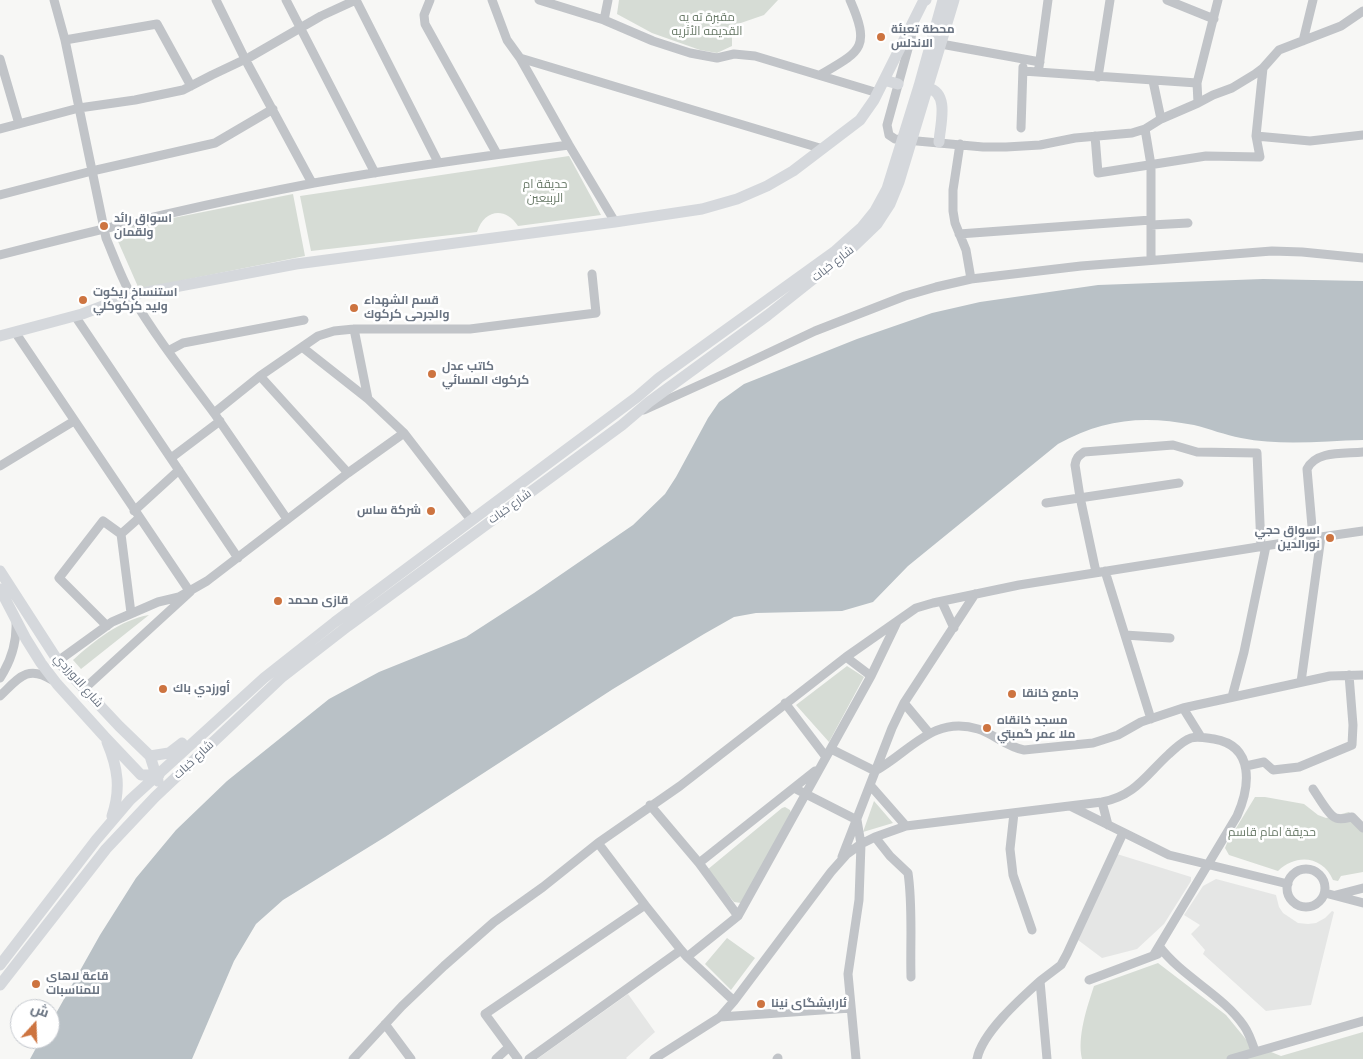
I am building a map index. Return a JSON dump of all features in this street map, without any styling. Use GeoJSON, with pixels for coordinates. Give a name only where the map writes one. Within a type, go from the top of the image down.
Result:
{"type":"FeatureCollection","features":[{"type":"Feature","properties":{"kind":"main road","name":"شارع خبات"},"geometry":{"type":"LineString","coordinates":[[924,87],[943,0]]}},
{"type":"Feature","properties":{"kind":"main road","name":"شارع خبات"},"geometry":{"type":"LineString","coordinates":[[157,775],[174,771],[282,678],[348,626],[768,315],[861,242],[884,214],[954,0]]}},
{"type":"Feature","properties":{"kind":"main road"},"geometry":{"type":"LineString","coordinates":[[0,336],[75,316],[132,295],[296,264],[616,222],[702,209],[737,199],[780,179],[860,120],[878,93],[923,3],[938,18]]}},
{"type":"Feature","properties":{"kind":"main road"},"geometry":{"type":"LineString","coordinates":[[884,80],[898,84]]}},
{"type":"Feature","properties":{"kind":"main road"},"geometry":{"type":"LineString","coordinates":[[924,87],[937,92],[942,101],[939,142]]}},
{"type":"Feature","properties":{"kind":"main road","name":"شارع خبات"},"geometry":{"type":"LineString","coordinates":[[0,985],[106,849],[233,705],[335,622],[637,397],[659,378],[845,243],[862,228],[895,180]]}},
{"type":"Feature","properties":{"kind":"main road","name":"شارع الاورزدي"},"geometry":{"type":"LineString","coordinates":[[0,571],[58,661],[150,756]]}},
{"type":"Feature","properties":{"kind":"main road","name":"شارع الاورزدي"},"geometry":{"type":"LineString","coordinates":[[0,589],[26,639],[57,684],[144,780],[154,786],[156,794]]}},
{"type":"Feature","properties":{"kind":"main road"},"geometry":{"type":"LineString","coordinates":[[83,712],[95,700]]}},
{"type":"Feature","properties":{"kind":"main road"},"geometry":{"type":"LineString","coordinates":[[156,794],[157,775],[150,756],[169,753],[207,720],[233,705]]}},
{"type":"Feature","properties":{"kind":"main road"},"geometry":{"type":"LineString","coordinates":[[104,736],[114,761],[118,783],[118,796],[110,822]]}},
{"type":"Feature","properties":{"kind":"main road"},"geometry":{"type":"LineString","coordinates":[[0,965],[144,780],[157,775]]}},
{"type":"Feature","properties":{"kind":"street"},"geometry":{"type":"LineString","coordinates":[[54,0],[65,40],[106,238],[118,269],[132,295],[168,351],[214,412],[288,520]]}},
{"type":"Feature","properties":{"kind":"street"},"geometry":{"type":"LineString","coordinates":[[216,0],[312,184]]}},
{"type":"Feature","properties":{"kind":"street"},"geometry":{"type":"LineString","coordinates":[[286,0],[375,173]]}},
{"type":"Feature","properties":{"kind":"street"},"geometry":{"type":"LineString","coordinates":[[0,129],[79,108],[135,100],[183,90],[246,59],[321,16],[356,0],[438,162]]}},
{"type":"Feature","properties":{"kind":"street"},"geometry":{"type":"LineString","coordinates":[[430,0],[424,15],[426,24],[497,154]]}},
{"type":"Feature","properties":{"kind":"street"},"geometry":{"type":"LineString","coordinates":[[492,0],[507,40],[520,58],[569,145],[616,222]]}},
{"type":"Feature","properties":{"kind":"street"},"geometry":{"type":"LineString","coordinates":[[539,0],[604,20],[653,41],[690,53],[717,58],[744,54],[878,93]]}},
{"type":"Feature","properties":{"kind":"street"},"geometry":{"type":"LineString","coordinates":[[604,20],[608,0]]}},
{"type":"Feature","properties":{"kind":"street"},"geometry":{"type":"LineString","coordinates":[[820,75],[845,60],[859,47],[861,36],[859,21],[850,0]]}},
{"type":"Feature","properties":{"kind":"street"},"geometry":{"type":"LineString","coordinates":[[1038,72],[1048,0]]}},
{"type":"Feature","properties":{"kind":"street"},"geometry":{"type":"LineString","coordinates":[[1098,76],[1110,0]]}},
{"type":"Feature","properties":{"kind":"street"},"geometry":{"type":"LineString","coordinates":[[1167,0],[1214,19]]}},
{"type":"Feature","properties":{"kind":"street"},"geometry":{"type":"LineString","coordinates":[[1198,102],[1197,83],[1218,0]]}},
{"type":"Feature","properties":{"kind":"street"},"geometry":{"type":"LineString","coordinates":[[1303,40],[1313,0]]}},
{"type":"Feature","properties":{"kind":"street"},"geometry":{"type":"LineString","coordinates":[[909,28],[912,36],[888,119],[887,129],[889,135],[898,140],[983,147],[1025,146],[1076,138],[1132,133],[1145,129],[1161,119],[1213,94],[1232,88],[1263,68],[1279,50],[1341,26],[1363,10]]}},
{"type":"Feature","properties":{"kind":"street"},"geometry":{"type":"LineString","coordinates":[[65,40],[158,24],[191,86]]}},
{"type":"Feature","properties":{"kind":"street"},"geometry":{"type":"LineString","coordinates":[[941,44],[1040,62]]}},
{"type":"Feature","properties":{"kind":"street"},"geometry":{"type":"LineString","coordinates":[[520,58],[823,149]]}},
{"type":"Feature","properties":{"kind":"street"},"geometry":{"type":"LineString","coordinates":[[0,59],[19,124]]}},
{"type":"Feature","properties":{"kind":"street"},"geometry":{"type":"LineString","coordinates":[[1020,128],[1024,59]]}},
{"type":"Feature","properties":{"kind":"street"},"geometry":{"type":"LineString","coordinates":[[845,60],[841,74],[848,84]]}},
{"type":"Feature","properties":{"kind":"street"},"geometry":{"type":"LineString","coordinates":[[1096,136],[1098,173],[1185,158],[1206,156],[1260,157],[1256,136],[1263,68]]}},
{"type":"Feature","properties":{"kind":"street"},"geometry":{"type":"LineString","coordinates":[[1023,71],[1197,83]]}},
{"type":"Feature","properties":{"kind":"street"},"geometry":{"type":"LineString","coordinates":[[1153,81],[1161,119]]}},
{"type":"Feature","properties":{"kind":"street"},"geometry":{"type":"LineString","coordinates":[[0,195],[92,171],[215,143],[273,109]]}},
{"type":"Feature","properties":{"kind":"street"},"geometry":{"type":"LineString","coordinates":[[1145,129],[1151,165],[1152,260]]}},
{"type":"Feature","properties":{"kind":"street"},"geometry":{"type":"LineString","coordinates":[[1256,136],[1310,141],[1363,134]]}},
{"type":"Feature","properties":{"kind":"street"},"geometry":{"type":"LineString","coordinates":[[960,144],[952,202],[955,223],[966,250],[971,279]]}},
{"type":"Feature","properties":{"kind":"street"},"geometry":{"type":"LineString","coordinates":[[0,255],[104,228],[312,184],[438,162],[569,145]]}},
{"type":"Feature","properties":{"kind":"street"},"geometry":{"type":"LineString","coordinates":[[959,234],[1151,223],[1188,223]]}},
{"type":"Feature","properties":{"kind":"street"},"geometry":{"type":"LineString","coordinates":[[636,413],[824,328],[905,296],[971,279],[1081,266],[1272,251],[1363,258]]}},
{"type":"Feature","properties":{"kind":"street"},"geometry":{"type":"LineString","coordinates":[[214,412],[260,376],[325,333],[354,330],[470,329],[596,313],[592,274]]}},
{"type":"Feature","properties":{"kind":"street"},"geometry":{"type":"LineString","coordinates":[[75,316],[238,558]]}},
{"type":"Feature","properties":{"kind":"street"},"geometry":{"type":"LineString","coordinates":[[168,351],[183,343],[304,320]]}},
{"type":"Feature","properties":{"kind":"street"},"geometry":{"type":"LineString","coordinates":[[354,330],[368,399]]}},
{"type":"Feature","properties":{"kind":"street"},"geometry":{"type":"LineString","coordinates":[[15,332],[190,592]]}},
{"type":"Feature","properties":{"kind":"street"},"geometry":{"type":"LineString","coordinates":[[302,347],[368,399],[404,433],[471,520]]}},
{"type":"Feature","properties":{"kind":"street"},"geometry":{"type":"LineString","coordinates":[[260,376],[348,473]]}},
{"type":"Feature","properties":{"kind":"street"},"geometry":{"type":"LineString","coordinates":[[0,466],[74,421]]}},
{"type":"Feature","properties":{"kind":"street"},"geometry":{"type":"LineString","coordinates":[[171,458],[220,421]]}},
{"type":"Feature","properties":{"kind":"street"},"geometry":{"type":"LineString","coordinates":[[84,689],[190,592],[404,433]]}},
{"type":"Feature","properties":{"kind":"street"},"geometry":{"type":"LineString","coordinates":[[1151,719],[1125,635],[1100,572],[1080,497],[1076,460],[1084,452],[1173,445],[1197,452],[1257,453],[1264,546],[1244,652],[1232,697]]}},
{"type":"Feature","properties":{"kind":"street"},"geometry":{"type":"LineString","coordinates":[[1300,682],[1317,537],[1307,469],[1310,462],[1316,458],[1363,452]]}},
{"type":"Feature","properties":{"kind":"street"},"geometry":{"type":"LineString","coordinates":[[121,534],[179,470]]}},
{"type":"Feature","properties":{"kind":"street"},"geometry":{"type":"LineString","coordinates":[[1046,504],[1080,497],[1179,483]]}},
{"type":"Feature","properties":{"kind":"street"},"geometry":{"type":"LineString","coordinates":[[107,626],[59,578],[103,521],[121,534],[131,613]]}},
{"type":"Feature","properties":{"kind":"street"},"geometry":{"type":"LineString","coordinates":[[353,1059],[384,1024],[444,966],[494,922],[543,887],[598,843],[650,805],[680,786],[846,657],[916,608],[1019,585],[1363,531]]}},
{"type":"Feature","properties":{"kind":"street"},"geometry":{"type":"LineString","coordinates":[[58,661],[107,626],[131,613],[190,592]]}},
{"type":"Feature","properties":{"kind":"street"},"geometry":{"type":"LineString","coordinates":[[841,860],[892,728],[904,703],[975,594]]}},
{"type":"Feature","properties":{"kind":"street"},"geometry":{"type":"LineString","coordinates":[[942,602],[954,628]]}},
{"type":"Feature","properties":{"kind":"street"},"geometry":{"type":"LineString","coordinates":[[0,678],[13,651],[16,635],[16,617]]}},
{"type":"Feature","properties":{"kind":"street"},"geometry":{"type":"LineString","coordinates":[[687,957],[738,916],[871,676],[899,619]]}},
{"type":"Feature","properties":{"kind":"street"},"geometry":{"type":"LineString","coordinates":[[1125,635],[1170,638]]}},
{"type":"Feature","properties":{"kind":"street"},"geometry":{"type":"LineString","coordinates":[[846,657],[871,676]]}},
{"type":"Feature","properties":{"kind":"street"},"geometry":{"type":"LineString","coordinates":[[0,696],[21,677],[30,673],[40,674],[57,684]]}},
{"type":"Feature","properties":{"kind":"street"},"geometry":{"type":"LineString","coordinates":[[1246,766],[1264,762],[1273,770],[1299,767],[1352,745],[1353,725],[1349,675]]}},
{"type":"Feature","properties":{"kind":"street"},"geometry":{"type":"LineString","coordinates":[[875,771],[929,732],[947,726],[966,726],[985,731],[1015,747],[1029,750],[1082,744],[1118,735],[1141,722],[1183,708],[1330,676],[1363,675]]}},
{"type":"Feature","properties":{"kind":"street"},"geometry":{"type":"LineString","coordinates":[[785,703],[828,753],[875,771]]}},
{"type":"Feature","properties":{"kind":"street"},"geometry":{"type":"LineString","coordinates":[[904,703],[929,732]]}},
{"type":"Feature","properties":{"kind":"street"},"geometry":{"type":"LineString","coordinates":[[1183,708],[1201,737]]}},
{"type":"Feature","properties":{"kind":"street"},"geometry":{"type":"LineString","coordinates":[[654,1059],[720,1017],[734,1002],[841,860],[861,844],[875,836],[906,826],[1115,800],[1132,791],[1181,743],[1191,738],[1201,737],[1228,743],[1236,750],[1246,766],[1247,780],[1240,808],[1227,833],[1206,865],[1161,949],[1153,956],[1089,980]]}},
{"type":"Feature","properties":{"kind":"street"},"geometry":{"type":"LineString","coordinates":[[700,863],[819,768]]}},
{"type":"Feature","properties":{"kind":"street"},"geometry":{"type":"LineString","coordinates":[[870,785],[906,826]]}},
{"type":"Feature","properties":{"kind":"street"},"geometry":{"type":"LineString","coordinates":[[794,788],[857,820]]}},
{"type":"Feature","properties":{"kind":"street"},"geometry":{"type":"LineString","coordinates":[[1313,789],[1332,816],[1336,819],[1352,817],[1363,828]]}},
{"type":"Feature","properties":{"kind":"street"},"geometry":{"type":"LineString","coordinates":[[1102,802],[1108,825]]}},
{"type":"Feature","properties":{"kind":"street"},"geometry":{"type":"LineString","coordinates":[[650,805],[700,863],[738,916]]}},
{"type":"Feature","properties":{"kind":"street"},"geometry":{"type":"LineString","coordinates":[[1069,806],[1169,855],[1288,884]]}},
{"type":"Feature","properties":{"kind":"street"},"geometry":{"type":"LineString","coordinates":[[1014,813],[1010,849],[1013,875],[1032,930]]}},
{"type":"Feature","properties":{"kind":"street"},"geometry":{"type":"LineString","coordinates":[[856,1059],[848,974],[859,900],[861,844],[857,820]]}},
{"type":"Feature","properties":{"kind":"street"},"geometry":{"type":"LineString","coordinates":[[977,1059],[978,1051],[983,1042],[1024,996],[1061,965],[1123,833]]}},
{"type":"Feature","properties":{"kind":"street"},"geometry":{"type":"LineString","coordinates":[[875,836],[890,856],[908,873],[912,896],[910,920],[911,977]]}},
{"type":"Feature","properties":{"kind":"street"},"geometry":{"type":"LineString","coordinates":[[598,843],[681,950],[734,1002]]}},
{"type":"Feature","properties":{"kind":"street"},"geometry":{"type":"LineString","coordinates":[[1306,869],[1312,870],[1320,875],[1323,880],[1325,892],[1318,903],[1309,907],[1303,906],[1297,904],[1291,898],[1288,884],[1290,878],[1297,872],[1306,869]]}},
{"type":"Feature","properties":{"kind":"street"},"geometry":{"type":"LineString","coordinates":[[1335,895],[1363,888]]}},
{"type":"Feature","properties":{"kind":"street"},"geometry":{"type":"LineString","coordinates":[[1325,892],[1363,903]]}},
{"type":"Feature","properties":{"kind":"street"},"geometry":{"type":"LineString","coordinates":[[518,1059],[485,1014],[645,905]]}},
{"type":"Feature","properties":{"kind":"street"},"geometry":{"type":"LineString","coordinates":[[1161,949],[1235,1015],[1248,1032],[1255,1051]]}},
{"type":"Feature","properties":{"kind":"street"},"geometry":{"type":"LineString","coordinates":[[529,1059],[681,950]]}},
{"type":"Feature","properties":{"kind":"street"},"geometry":{"type":"LineString","coordinates":[[1040,981],[1048,1059]]}},
{"type":"Feature","properties":{"kind":"street"},"geometry":{"type":"LineString","coordinates":[[720,1017],[851,1008]]}},
{"type":"Feature","properties":{"kind":"street"},"geometry":{"type":"LineString","coordinates":[[1231,1059],[1363,1021]]}},
{"type":"Feature","properties":{"kind":"street"},"geometry":{"type":"LineString","coordinates":[[384,1024],[411,1059]]}},
{"type":"Feature","properties":{"kind":"street"},"geometry":{"type":"LineString","coordinates":[[496,1059],[509,1047]]}},
{"type":"Feature","properties":{"kind":"shaded area"},"geometry":{"type":"Polygon","coordinates":[[[1263,279],[1363,281],[1363,440],[1271,442],[1235,437],[1194,425],[1158,420],[1124,421],[1107,424],[1075,436],[1058,444],[908,566],[873,602],[842,611],[756,613],[734,617],[613,689],[385,837],[283,900],[256,924],[234,961],[192,1059],[30,1059],[36,1049],[60,1049],[60,1006],[100,935],[136,878],[176,830],[227,781],[329,699],[379,672],[466,637],[633,525],[665,494],[719,402],[744,384],[857,339],[932,313],[980,302],[1098,285],[1263,279]]]}},
{"type":"Feature","properties":{"kind":"shaded area"},"geometry":{"type":"Polygon","coordinates":[[[1117,854],[1191,877],[1191,881],[1164,924],[1137,949],[1102,958],[1078,940],[1117,854]]]}},
{"type":"Feature","properties":{"kind":"shaded area"},"geometry":{"type":"Polygon","coordinates":[[[1216,879],[1276,895],[1279,907],[1283,913],[1298,923],[1316,923],[1332,911],[1334,912],[1311,1005],[1266,1011],[1203,954],[1205,950],[1191,934],[1200,925],[1184,915],[1203,886],[1216,879]]]}},
{"type":"Feature","properties":{"kind":"shaded area"},"geometry":{"type":"Polygon","coordinates":[[[628,994],[655,1032],[627,1059],[537,1059],[628,994]]]}},
{"type":"Feature","properties":{"kind":"green space","name":"مقبرة ته په القديمه الأثريه"},"geometry":{"type":"Polygon","coordinates":[[[619,0],[778,0],[764,15],[735,25],[732,31],[732,46],[717,53],[700,50],[652,33],[617,14],[619,0]]]}},
{"type":"Feature","properties":{"kind":"green space","name":"حديقة ام الربيعين"},"geometry":{"type":"Polygon","coordinates":[[[569,156],[601,215],[518,226],[507,215],[495,213],[485,219],[477,232],[311,251],[300,196],[569,156]]]}},
{"type":"Feature","properties":{"kind":"green space"},"geometry":{"type":"Polygon","coordinates":[[[293,194],[305,256],[139,289],[113,230],[293,194]]]}},
{"type":"Feature","properties":{"kind":"green space"},"geometry":{"type":"Polygon","coordinates":[[[149,615],[81,669],[73,660],[118,626],[149,615]]]}},
{"type":"Feature","properties":{"kind":"green space"},"geometry":{"type":"Polygon","coordinates":[[[847,666],[864,677],[829,742],[796,705],[847,666]]]}},
{"type":"Feature","properties":{"kind":"green space","name":"حديقة امام قاسم"},"geometry":{"type":"Polygon","coordinates":[[[1255,797],[1304,804],[1318,815],[1326,818],[1349,812],[1363,824],[1363,872],[1341,876],[1338,881],[1333,880],[1323,866],[1308,860],[1293,861],[1278,871],[1229,855],[1225,848],[1227,843],[1255,797]]]}},
{"type":"Feature","properties":{"kind":"green space"},"geometry":{"type":"Polygon","coordinates":[[[874,801],[893,823],[863,832],[874,801]]]}},
{"type":"Feature","properties":{"kind":"green space"},"geometry":{"type":"Polygon","coordinates":[[[785,807],[791,813],[741,903],[734,902],[707,870],[785,807]]]}},
{"type":"Feature","properties":{"kind":"green space"},"geometry":{"type":"Polygon","coordinates":[[[727,938],[755,958],[731,990],[705,964],[727,938]]]}},
{"type":"Feature","properties":{"kind":"green space"},"geometry":{"type":"Polygon","coordinates":[[[1158,963],[1226,1015],[1249,1043],[1281,1056],[1363,1032],[1363,1059],[1082,1059],[1082,1032],[1094,986],[1158,963]]]}},
{"type":"Feature","properties":{"kind":"place","name":"محطة تعبئة الاندلس"},"geometry":{"type":"Point","coordinates":[881,37]}},
{"type":"Feature","properties":{"kind":"place","name":"اسواق رائد ولقمان"},"geometry":{"type":"Point","coordinates":[104,226]}},
{"type":"Feature","properties":{"kind":"place","name":"استنساخ ريكوت وليد كركوكلي"},"geometry":{"type":"Point","coordinates":[83,300]}},
{"type":"Feature","properties":{"kind":"place","name":"قسم الشهداء والجرحى كركوك"},"geometry":{"type":"Point","coordinates":[354,308]}},
{"type":"Feature","properties":{"kind":"place","name":"كاتب عدل كركوك المسائي"},"geometry":{"type":"Point","coordinates":[432,374]}},
{"type":"Feature","properties":{"kind":"place","name":"شركة ساس"},"geometry":{"type":"Point","coordinates":[431,511]}},
{"type":"Feature","properties":{"kind":"place","name":"اسواق حجي نورالدين"},"geometry":{"type":"Point","coordinates":[1330,538]}},
{"type":"Feature","properties":{"kind":"place","name":"قازی محمد"},"geometry":{"type":"Point","coordinates":[278,601]}},
{"type":"Feature","properties":{"kind":"place","name":"أورزدي باك"},"geometry":{"type":"Point","coordinates":[163,689]}},
{"type":"Feature","properties":{"kind":"place","name":"جامع خانقا"},"geometry":{"type":"Point","coordinates":[1012,694]}},
{"type":"Feature","properties":{"kind":"place","name":"مسجد خانقاه ملا عمر گمبتي"},"geometry":{"type":"Point","coordinates":[987,728]}},
{"type":"Feature","properties":{"kind":"place","name":"قاعة لاهاي للمناسبات"},"geometry":{"type":"Point","coordinates":[36,984]}},
{"type":"Feature","properties":{"kind":"place","name":"ئارایشگای نینا"},"geometry":{"type":"Point","coordinates":[761,1004]}}]}
